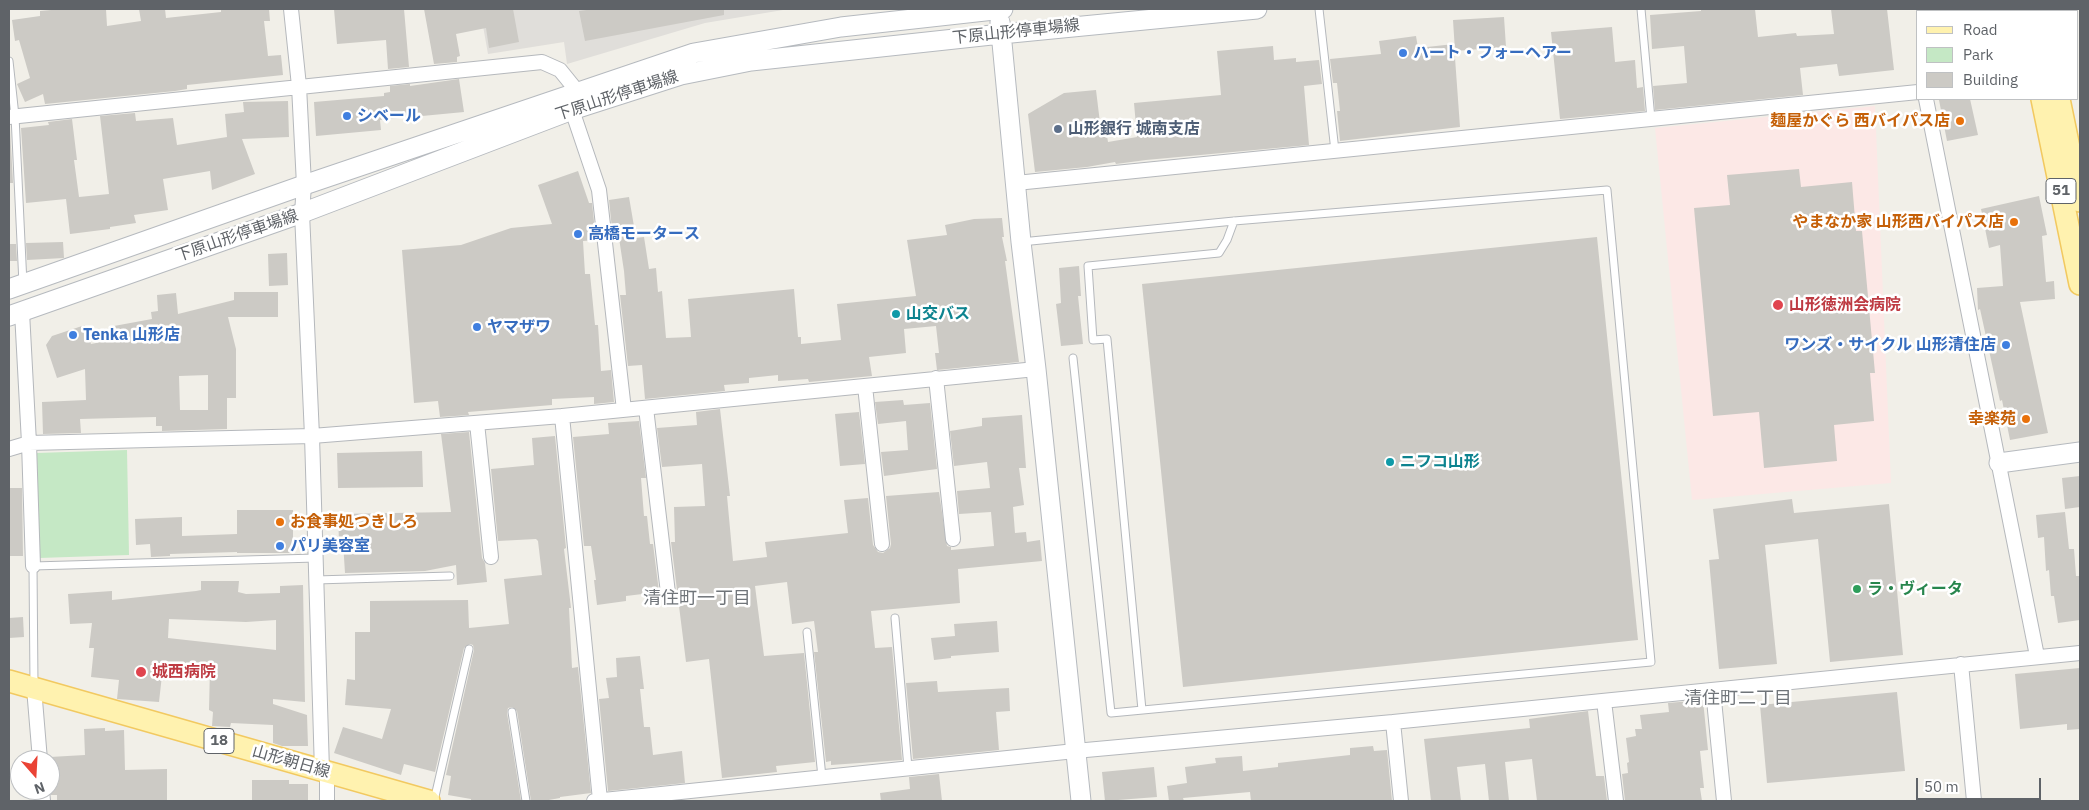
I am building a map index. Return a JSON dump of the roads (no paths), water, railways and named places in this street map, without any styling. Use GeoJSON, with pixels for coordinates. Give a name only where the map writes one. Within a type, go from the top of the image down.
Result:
{"type":"FeatureCollection","features":[{"type":"Feature","properties":{"kind":"main road","name":"下原山形停車場線"},"geometry":{"type":"LineString","coordinates":[[16,286],[304,185],[694,53],[840,27],[1001,9]]}},
{"type":"Feature","properties":{"kind":"main road"},"geometry":{"type":"LineString","coordinates":[[1001,9],[1001,34],[1021,242],[1036,369],[1080,801]]}},
{"type":"Feature","properties":{"kind":"main road","name":"下原山形停車場線"},"geometry":{"type":"LineString","coordinates":[[15,314],[302,213],[572,110],[681,75],[750,61],[1257,9]]}},
{"type":"Feature","properties":{"kind":"main road","name":"51"},"geometry":{"type":"LineString","coordinates":[[2042,100],[2080,284]]}},
{"type":"Feature","properties":{"kind":"main road","name":"51"},"geometry":{"type":"LineString","coordinates":[[2059,100],[2080,201]]}},
{"type":"Feature","properties":{"kind":"main road"},"geometry":{"type":"LineString","coordinates":[[1999,463],[2080,452]]}},
{"type":"Feature","properties":{"kind":"main road","name":"山形朝日線"},"geometry":{"type":"LineString","coordinates":[[9,681],[428,801]]}},
{"type":"Feature","properties":{"kind":"street"},"geometry":{"type":"LineString","coordinates":[[291,9],[299,86],[304,185],[302,213],[324,772],[327,801]]}},
{"type":"Feature","properties":{"kind":"street"},"geometry":{"type":"LineString","coordinates":[[12,117],[542,62],[560,70],[578,91]]}},
{"type":"Feature","properties":{"kind":"street"},"geometry":{"type":"LineString","coordinates":[[1016,183],[1916,92]]}},
{"type":"Feature","properties":{"kind":"street"},"geometry":{"type":"LineString","coordinates":[[1926,100],[2037,656]]}},
{"type":"Feature","properties":{"kind":"street"},"geometry":{"type":"LineString","coordinates":[[572,110],[599,190],[624,410]]}},
{"type":"Feature","properties":{"kind":"street"},"geometry":{"type":"LineString","coordinates":[[15,314],[29,443],[33,566]]}},
{"type":"Feature","properties":{"kind":"street"},"geometry":{"type":"LineString","coordinates":[[9,449],[29,443],[312,436],[562,416],[1036,369]]}},
{"type":"Feature","properties":{"kind":"street"},"geometry":{"type":"LineString","coordinates":[[936,378],[953,539]]}},
{"type":"Feature","properties":{"kind":"street"},"geometry":{"type":"LineString","coordinates":[[865,386],[882,544]]}},
{"type":"Feature","properties":{"kind":"street"},"geometry":{"type":"LineString","coordinates":[[646,408],[668,593]]}},
{"type":"Feature","properties":{"kind":"street"},"geometry":{"type":"LineString","coordinates":[[562,416],[597,801],[1075,751],[1393,722],[2080,653]]}},
{"type":"Feature","properties":{"kind":"street"},"geometry":{"type":"LineString","coordinates":[[477,422],[491,557]]}},
{"type":"Feature","properties":{"kind":"street"},"geometry":{"type":"LineString","coordinates":[[1961,664],[1974,801]]}},
{"type":"Feature","properties":{"kind":"street"},"geometry":{"type":"LineString","coordinates":[[34,688],[39,750]]}},
{"type":"Feature","properties":{"kind":"street"},"geometry":{"type":"LineString","coordinates":[[1713,690],[1724,801]]}},
{"type":"Feature","properties":{"kind":"street"},"geometry":{"type":"LineString","coordinates":[[1604,701],[1616,801]]}},
{"type":"Feature","properties":{"kind":"street"},"geometry":{"type":"LineString","coordinates":[[1393,722],[1401,801]]}},
{"type":"Feature","properties":{"kind":"lane"},"geometry":{"type":"LineString","coordinates":[[1319,9],[1335,152]]}},
{"type":"Feature","properties":{"kind":"lane"},"geometry":{"type":"LineString","coordinates":[[1641,9],[1651,120]]}},
{"type":"Feature","properties":{"kind":"lane"},"geometry":{"type":"LineString","coordinates":[[9,61],[16,286]]}},
{"type":"Feature","properties":{"kind":"lane"},"geometry":{"type":"LineString","coordinates":[[1021,242],[1234,221],[1607,190],[1651,662],[1111,713],[1073,358]]}},
{"type":"Feature","properties":{"kind":"lane"},"geometry":{"type":"LineString","coordinates":[[1142,710],[1107,339],[1093,340],[1088,266],[1219,253],[1227,240],[1234,221]]}},
{"type":"Feature","properties":{"kind":"lane"},"geometry":{"type":"LineString","coordinates":[[34,688],[33,566],[316,558]]}},
{"type":"Feature","properties":{"kind":"lane"},"geometry":{"type":"LineString","coordinates":[[316,580],[450,576]]}},
{"type":"Feature","properties":{"kind":"lane"},"geometry":{"type":"LineString","coordinates":[[894,618],[908,768]]}},
{"type":"Feature","properties":{"kind":"lane"},"geometry":{"type":"LineString","coordinates":[[806,632],[822,777]]}},
{"type":"Feature","properties":{"kind":"lane"},"geometry":{"type":"LineString","coordinates":[[428,801],[469,649]]}},
{"type":"Feature","properties":{"kind":"lane"},"geometry":{"type":"LineString","coordinates":[[512,712],[526,801]]}},
{"type":"Feature","properties":{"kind":"place","name":"ハート・フォーヘアー"},"geometry":{"type":"Point","coordinates":[1403,53]}},
{"type":"Feature","properties":{"kind":"place","name":"シベール"},"geometry":{"type":"Point","coordinates":[347,116]}},
{"type":"Feature","properties":{"kind":"place","name":"麺屋かぐら 西バイパス店"},"geometry":{"type":"Point","coordinates":[1960,121]}},
{"type":"Feature","properties":{"kind":"place","name":"山形銀行 城南支店"},"geometry":{"type":"Point","coordinates":[1058,129]}},
{"type":"Feature","properties":{"kind":"place","name":"やまなか家 山形西バイパス店"},"geometry":{"type":"Point","coordinates":[2014,222]}},
{"type":"Feature","properties":{"kind":"place","name":"高橋モータース"},"geometry":{"type":"Point","coordinates":[578,234]}},
{"type":"Feature","properties":{"kind":"place","name":"山形徳洲会病院"},"geometry":{"type":"Point","coordinates":[1778,305]}},
{"type":"Feature","properties":{"kind":"place","name":"山交バス"},"geometry":{"type":"Point","coordinates":[896,314]}},
{"type":"Feature","properties":{"kind":"place","name":"ヤマザワ"},"geometry":{"type":"Point","coordinates":[477,327]}},
{"type":"Feature","properties":{"kind":"place","name":"Tenka 山形店"},"geometry":{"type":"Point","coordinates":[73,335]}},
{"type":"Feature","properties":{"kind":"place","name":"ワンズ・サイクル 山形清住店"},"geometry":{"type":"Point","coordinates":[2006,345]}},
{"type":"Feature","properties":{"kind":"place","name":"幸楽苑"},"geometry":{"type":"Point","coordinates":[2026,419]}},
{"type":"Feature","properties":{"kind":"place","name":"ニフコ山形"},"geometry":{"type":"Point","coordinates":[1390,462]}},
{"type":"Feature","properties":{"kind":"place","name":"お食事処つきしろ"},"geometry":{"type":"Point","coordinates":[280,522]}},
{"type":"Feature","properties":{"kind":"place","name":"パリ美容室"},"geometry":{"type":"Point","coordinates":[280,546]}},
{"type":"Feature","properties":{"kind":"place","name":"ラ・ヴィータ"},"geometry":{"type":"Point","coordinates":[1857,589]}},
{"type":"Feature","properties":{"kind":"place","name":"城西病院"},"geometry":{"type":"Point","coordinates":[141,672]}},
{"type":"Feature","properties":{"kind":"district","name":"清住町一丁目"},"geometry":{"type":"Point","coordinates":[697,599]}},
{"type":"Feature","properties":{"kind":"district","name":"清住町二丁目"},"geometry":{"type":"Point","coordinates":[1738,699]}}]}
